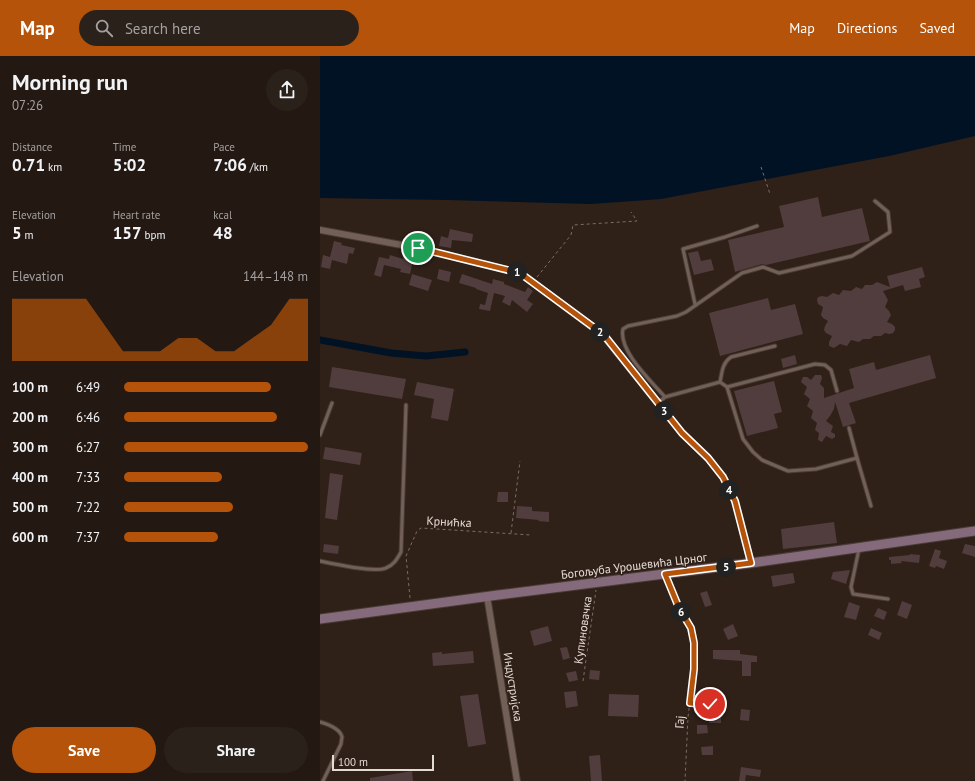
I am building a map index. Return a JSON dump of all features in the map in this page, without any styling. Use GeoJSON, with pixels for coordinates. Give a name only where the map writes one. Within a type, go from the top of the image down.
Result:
{"type":"FeatureCollection","features":[{"type":"Feature","properties":{"kind":"street"},"geometry":{"type":"LineString","coordinates":[[320,230],[418,248],[520,273],[604,335],[682,433],[708,458],[723,477],[735,501],[751,563]]}},
{"type":"Feature","properties":{"kind":"street","name":"Богољуба Урошевића Црног"},"geometry":{"type":"LineString","coordinates":[[320,619],[487,596],[751,563],[975,531]]}},
{"type":"Feature","properties":{"kind":"street","name":"Индустријска"},"geometry":{"type":"LineString","coordinates":[[487,596],[517,781]]}},
{"type":"Feature","properties":{"kind":"lane"},"geometry":{"type":"LineString","coordinates":[[666,397],[639,367],[628,351],[622,334],[623,329],[628,326],[677,316],[686,312],[742,272],[763,267],[779,273],[852,256],[890,232],[888,212],[876,201]]}},
{"type":"Feature","properties":{"kind":"lane"},"geometry":{"type":"LineString","coordinates":[[696,304],[683,249],[757,226]]}},
{"type":"Feature","properties":{"kind":"lane"},"geometry":{"type":"LineString","coordinates":[[720,382],[724,364],[727,360],[775,346]]}},
{"type":"Feature","properties":{"kind":"lane"},"geometry":{"type":"LineString","coordinates":[[727,387],[815,364],[825,365],[830,370],[837,391]]}},
{"type":"Feature","properties":{"kind":"lane"},"geometry":{"type":"LineString","coordinates":[[658,403],[666,397],[720,382]]}},
{"type":"Feature","properties":{"kind":"lane"},"geometry":{"type":"LineString","coordinates":[[720,382],[727,387],[743,439],[753,452],[762,460],[788,470],[816,469],[857,458]]}},
{"type":"Feature","properties":{"kind":"lane"},"geometry":{"type":"LineString","coordinates":[[320,435],[332,403]]}},
{"type":"Feature","properties":{"kind":"lane"},"geometry":{"type":"LineString","coordinates":[[320,561],[374,570],[385,569],[394,564],[402,552],[406,405]]}},
{"type":"Feature","properties":{"kind":"lane"},"geometry":{"type":"LineString","coordinates":[[849,428],[871,506]]}},
{"type":"Feature","properties":{"kind":"lane"},"geometry":{"type":"LineString","coordinates":[[859,548],[851,587],[853,594],[888,599]]}},
{"type":"Feature","properties":{"kind":"lane"},"geometry":{"type":"LineString","coordinates":[[320,722],[325,723],[340,732],[342,737],[341,744],[323,781]]}},
{"type":"Feature","properties":{"kind":"path"},"geometry":{"type":"LineString","coordinates":[[761,167],[770,194]]}},
{"type":"Feature","properties":{"kind":"path"},"geometry":{"type":"LineString","coordinates":[[533,282],[571,236],[573,225],[637,221],[631,212]]}},
{"type":"Feature","properties":{"kind":"path"},"geometry":{"type":"LineString","coordinates":[[511,534],[520,461]]}},
{"type":"Feature","properties":{"kind":"path","name":"Крнићка"},"geometry":{"type":"LineString","coordinates":[[411,606],[406,556],[417,531],[421,528],[531,535]]}},
{"type":"Feature","properties":{"kind":"path","name":"Гај"},"geometry":{"type":"LineString","coordinates":[[665,574],[679,608],[691,628],[694,643],[694,669],[688,717],[685,781]]}},
{"type":"Feature","properties":{"kind":"path","name":"Купиновачка"},"geometry":{"type":"LineString","coordinates":[[583,681],[597,582]]}},
{"type":"Feature","properties":{"kind":"path"},"geometry":{"type":"LineString","coordinates":[[690,703],[724,706]]}},
{"type":"Feature","properties":{"kind":"water"},"geometry":{"type":"Polygon","coordinates":[[[320,56],[975,56],[975,136],[889,156],[661,199],[591,204],[320,198],[320,56]]]}},
{"type":"Feature","properties":{"kind":"building"},"geometry":{"type":"Polygon","coordinates":[[[818,197],[822,217],[862,208],[870,241],[766,265],[762,264],[735,272],[728,240],[784,227],[779,206],[818,197]]]}},
{"type":"Feature","properties":{"kind":"building"},"geometry":{"type":"Polygon","coordinates":[[[450,229],[473,234],[472,242],[452,240],[451,248],[439,246],[441,236],[448,238],[450,229]]]}},
{"type":"Feature","properties":{"kind":"building"},"geometry":{"type":"Polygon","coordinates":[[[334,241],[342,243],[341,245],[355,248],[353,254],[349,253],[347,264],[332,260],[330,269],[321,267],[323,255],[330,257],[334,241]]]}},
{"type":"Feature","properties":{"kind":"building"},"geometry":{"type":"Polygon","coordinates":[[[698,251],[701,261],[711,259],[714,270],[694,275],[688,253],[698,251]]]}},
{"type":"Feature","properties":{"kind":"building"},"geometry":{"type":"Polygon","coordinates":[[[390,255],[403,259],[404,256],[413,259],[410,274],[400,272],[401,269],[384,265],[381,277],[374,275],[379,257],[389,259],[390,255]]]}},
{"type":"Feature","properties":{"kind":"building"},"geometry":{"type":"Polygon","coordinates":[[[922,267],[925,277],[919,279],[921,287],[905,291],[903,285],[883,291],[888,300],[885,307],[891,315],[887,322],[895,327],[893,333],[885,333],[881,336],[874,336],[870,339],[863,339],[859,342],[851,340],[847,346],[840,344],[834,348],[829,346],[832,336],[824,330],[828,321],[821,315],[823,307],[818,304],[818,297],[827,297],[833,293],[839,295],[843,290],[851,291],[856,287],[862,289],[865,285],[872,285],[877,282],[890,287],[887,276],[922,267]]]}},
{"type":"Feature","properties":{"kind":"building"},"geometry":{"type":"Polygon","coordinates":[[[439,269],[451,272],[449,282],[437,279],[439,269]]]}},
{"type":"Feature","properties":{"kind":"building"},"geometry":{"type":"Polygon","coordinates":[[[412,274],[432,280],[428,291],[409,285],[412,274]]]}},
{"type":"Feature","properties":{"kind":"building"},"geometry":{"type":"Polygon","coordinates":[[[462,274],[492,284],[493,279],[504,282],[504,284],[525,292],[528,287],[533,291],[527,300],[533,304],[527,312],[512,300],[510,306],[502,302],[505,296],[494,293],[490,311],[479,309],[480,304],[485,305],[488,293],[459,283],[462,274]]]}},
{"type":"Feature","properties":{"kind":"building"},"geometry":{"type":"Polygon","coordinates":[[[768,298],[771,310],[795,304],[803,334],[720,356],[709,313],[768,298]]]}},
{"type":"Feature","properties":{"kind":"building"},"geometry":{"type":"Polygon","coordinates":[[[795,355],[797,364],[783,368],[781,359],[795,355]]]}},
{"type":"Feature","properties":{"kind":"building"},"geometry":{"type":"Polygon","coordinates":[[[930,355],[936,378],[849,403],[856,423],[843,427],[835,402],[834,409],[826,421],[833,426],[831,432],[835,434],[835,437],[832,439],[826,436],[822,442],[818,440],[819,433],[815,430],[817,423],[811,418],[813,411],[807,406],[810,399],[804,394],[807,387],[801,382],[803,377],[807,377],[811,380],[815,375],[821,375],[822,378],[820,384],[824,388],[824,398],[854,388],[849,369],[874,362],[876,370],[930,355]]]}},
{"type":"Feature","properties":{"kind":"building"},"geometry":{"type":"Polygon","coordinates":[[[332,367],[406,379],[402,399],[329,387],[332,367]]]}},
{"type":"Feature","properties":{"kind":"building"},"geometry":{"type":"Polygon","coordinates":[[[774,381],[782,412],[774,414],[778,428],[747,436],[734,391],[774,381]]]}},
{"type":"Feature","properties":{"kind":"building"},"geometry":{"type":"Polygon","coordinates":[[[417,382],[454,389],[448,421],[431,418],[434,399],[414,395],[417,382]]]}},
{"type":"Feature","properties":{"kind":"building"},"geometry":{"type":"Polygon","coordinates":[[[325,447],[362,453],[360,465],[323,459],[325,447]]]}},
{"type":"Feature","properties":{"kind":"building"},"geometry":{"type":"Polygon","coordinates":[[[330,473],[343,475],[337,520],[325,518],[330,473]]]}},
{"type":"Feature","properties":{"kind":"building"},"geometry":{"type":"Polygon","coordinates":[[[498,492],[508,492],[508,502],[497,502],[498,492]]]}},
{"type":"Feature","properties":{"kind":"building"},"geometry":{"type":"Polygon","coordinates":[[[517,506],[532,507],[532,511],[549,512],[549,522],[516,518],[517,506]]]}},
{"type":"Feature","properties":{"kind":"building"},"geometry":{"type":"Polygon","coordinates":[[[834,522],[837,543],[783,549],[781,529],[834,522]]]}},
{"type":"Feature","properties":{"kind":"building"},"geometry":{"type":"Polygon","coordinates":[[[324,544],[339,546],[338,554],[323,552],[324,544]]]}},
{"type":"Feature","properties":{"kind":"building"},"geometry":{"type":"Polygon","coordinates":[[[965,544],[975,546],[975,557],[962,553],[965,544]]]}},
{"type":"Feature","properties":{"kind":"building"},"geometry":{"type":"Polygon","coordinates":[[[935,549],[941,551],[939,558],[947,561],[944,569],[936,566],[935,568],[929,566],[935,549]]]}},
{"type":"Feature","properties":{"kind":"building"},"geometry":{"type":"Polygon","coordinates":[[[910,554],[920,555],[919,563],[901,561],[902,563],[891,564],[891,560],[889,560],[889,557],[910,554]]]}},
{"type":"Feature","properties":{"kind":"building"},"geometry":{"type":"Polygon","coordinates":[[[850,570],[846,584],[831,579],[833,572],[850,570]]]}},
{"type":"Feature","properties":{"kind":"building"},"geometry":{"type":"Polygon","coordinates":[[[793,573],[795,583],[773,587],[771,576],[793,573]]]}},
{"type":"Feature","properties":{"kind":"building"},"geometry":{"type":"Polygon","coordinates":[[[707,591],[712,605],[705,607],[700,593],[707,591]]]}},
{"type":"Feature","properties":{"kind":"building"},"geometry":{"type":"Polygon","coordinates":[[[902,601],[912,605],[907,619],[897,615],[902,601]]]}},
{"type":"Feature","properties":{"kind":"building"},"geometry":{"type":"Polygon","coordinates":[[[849,602],[860,606],[856,620],[844,617],[849,602]]]}},
{"type":"Feature","properties":{"kind":"building"},"geometry":{"type":"Polygon","coordinates":[[[878,608],[887,612],[884,620],[874,616],[878,608]]]}},
{"type":"Feature","properties":{"kind":"building"},"geometry":{"type":"Polygon","coordinates":[[[733,624],[738,636],[728,640],[723,629],[733,624]]]}},
{"type":"Feature","properties":{"kind":"building"},"geometry":{"type":"Polygon","coordinates":[[[548,626],[552,641],[534,646],[530,631],[548,626]]]}},
{"type":"Feature","properties":{"kind":"building"},"geometry":{"type":"Polygon","coordinates":[[[871,628],[882,633],[879,640],[868,635],[871,628]]]}},
{"type":"Feature","properties":{"kind":"building"},"geometry":{"type":"Polygon","coordinates":[[[567,647],[570,658],[563,660],[560,648],[567,647]]]}},
{"type":"Feature","properties":{"kind":"building"},"geometry":{"type":"Polygon","coordinates":[[[713,650],[740,650],[740,654],[757,656],[757,662],[751,662],[751,676],[742,676],[742,661],[713,659],[713,650]]]}},
{"type":"Feature","properties":{"kind":"building"},"geometry":{"type":"Polygon","coordinates":[[[473,651],[474,663],[433,666],[432,653],[442,652],[442,654],[473,651]]]}},
{"type":"Feature","properties":{"kind":"building"},"geometry":{"type":"Polygon","coordinates":[[[590,670],[600,671],[599,680],[589,679],[590,670]]]}},
{"type":"Feature","properties":{"kind":"building"},"geometry":{"type":"Polygon","coordinates":[[[576,671],[578,680],[569,682],[566,673],[576,671]]]}},
{"type":"Feature","properties":{"kind":"building"},"geometry":{"type":"Polygon","coordinates":[[[576,691],[578,706],[566,708],[564,692],[576,691]]]}},
{"type":"Feature","properties":{"kind":"building"},"geometry":{"type":"Polygon","coordinates":[[[478,694],[486,744],[468,747],[460,696],[478,694]]]}},
{"type":"Feature","properties":{"kind":"building"},"geometry":{"type":"Polygon","coordinates":[[[609,694],[639,695],[638,717],[608,716],[609,694]]]}},
{"type":"Feature","properties":{"kind":"building"},"geometry":{"type":"Polygon","coordinates":[[[741,709],[750,710],[749,721],[740,720],[741,709]]]}},
{"type":"Feature","properties":{"kind":"building"},"geometry":{"type":"Polygon","coordinates":[[[710,714],[721,715],[721,723],[709,723],[710,714]]]}},
{"type":"Feature","properties":{"kind":"building"},"geometry":{"type":"Polygon","coordinates":[[[697,725],[707,725],[708,733],[697,734],[697,725]]]}},
{"type":"Feature","properties":{"kind":"building"},"geometry":{"type":"Polygon","coordinates":[[[713,746],[713,755],[702,755],[701,747],[713,746]]]}},
{"type":"Feature","properties":{"kind":"building"},"geometry":{"type":"Polygon","coordinates":[[[600,755],[602,781],[591,781],[589,756],[600,755]]]}},
{"type":"Feature","properties":{"kind":"building"},"geometry":{"type":"Polygon","coordinates":[[[741,767],[761,770],[760,777],[746,775],[745,781],[739,781],[741,767]]]}},
{"type":"Feature","properties":{"kind":"building"},"geometry":{"type":"Polygon","coordinates":[[[412,771],[413,781],[370,781],[370,778],[412,771]]]}},
{"type":"Feature","properties":{"kind":"waterway"},"geometry":{"type":"LineString","coordinates":[[320,340],[391,353],[426,356],[465,352]]}},
{"type":"Feature","properties":{"kind":"route"},"geometry":{"type":"LineString","coordinates":[[418,248],[520,273],[604,335],[682,433],[708,458],[723,477],[735,501],[751,563],[665,574],[679,608],[691,628],[694,643],[694,669],[690,703],[710,704]]}}]}
